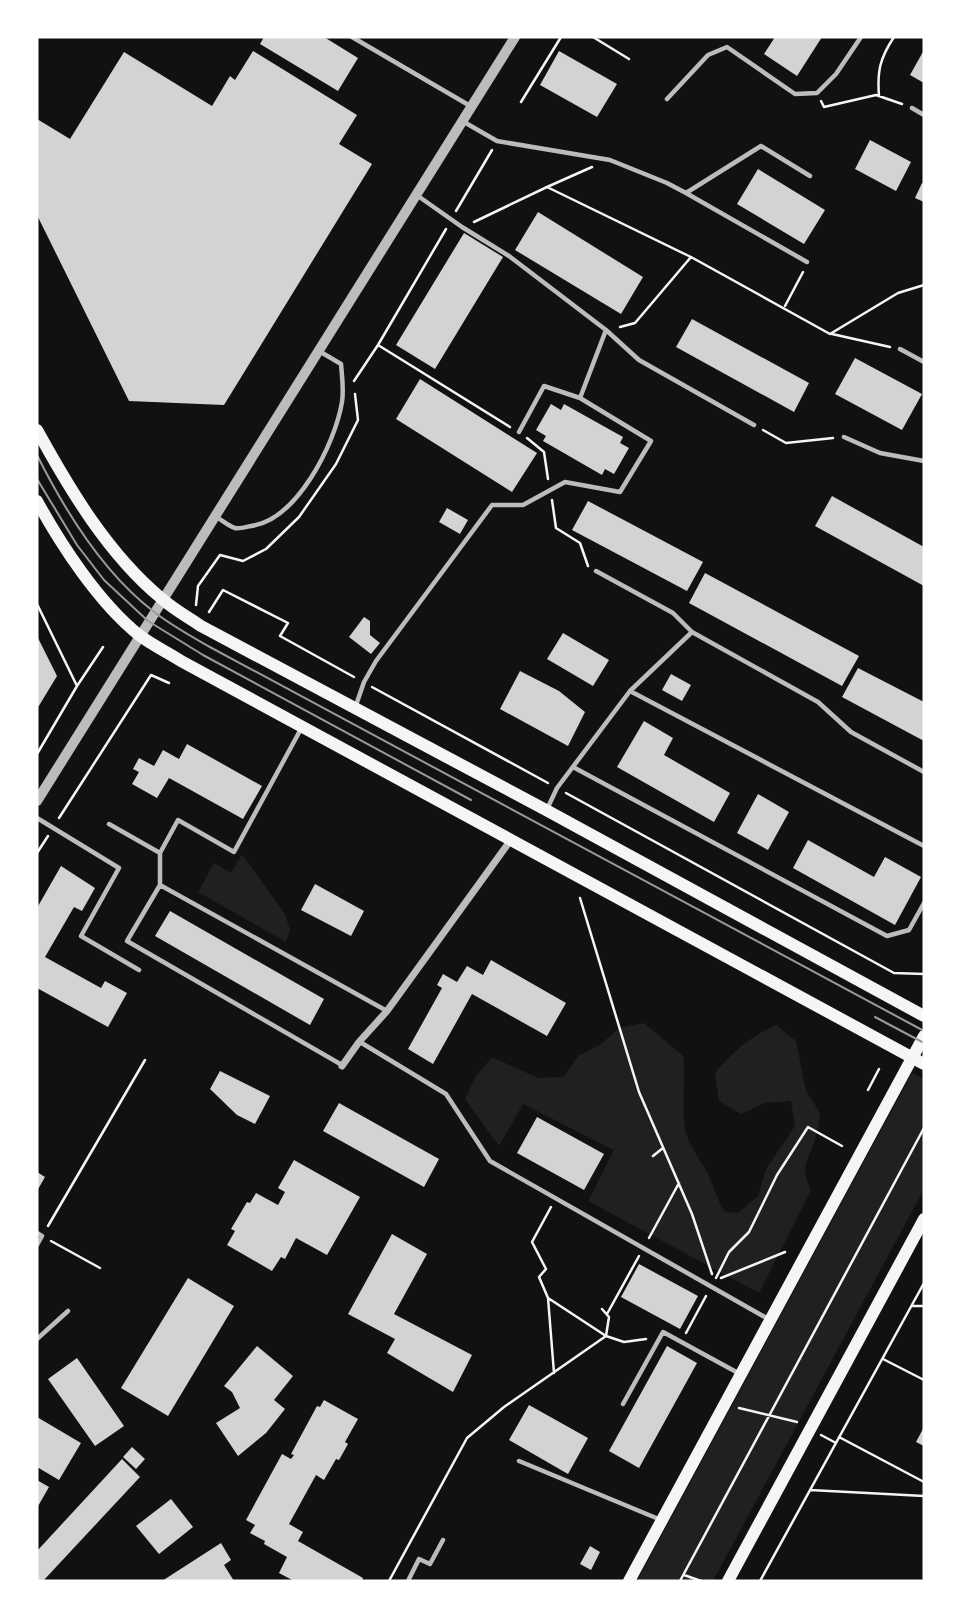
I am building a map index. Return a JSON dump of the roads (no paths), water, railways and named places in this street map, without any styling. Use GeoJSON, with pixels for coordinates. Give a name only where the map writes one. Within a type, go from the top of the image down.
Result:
{"type":"FeatureCollection","features":[{"type":"Feature","properties":{"kind":"main road"},"geometry":{"type":"LineString","coordinates":[[37,430],[68,484],[107,541],[162,599],[201,626],[924,1016]]}},
{"type":"Feature","properties":{"kind":"main road"},"geometry":{"type":"LineString","coordinates":[[37,500],[72,559],[116,613],[139,635],[181,661],[510,841],[924,1064]]}},
{"type":"Feature","properties":{"kind":"main road"},"geometry":{"type":"LineString","coordinates":[[629,1581],[924,1036]]}},
{"type":"Feature","properties":{"kind":"main road"},"geometry":{"type":"LineString","coordinates":[[733,1579],[809,1429],[924,1219]]}},
{"type":"Feature","properties":{"kind":"street"},"geometry":{"type":"LineString","coordinates":[[37,802],[515,37]]}},
{"type":"Feature","properties":{"kind":"street"},"geometry":{"type":"LineString","coordinates":[[342,1066],[359,1042],[387,1012],[510,841]]}},
{"type":"Feature","properties":{"kind":"lane"},"geometry":{"type":"LineString","coordinates":[[352,37],[472,107]]}},
{"type":"Feature","properties":{"kind":"lane"},"geometry":{"type":"LineString","coordinates":[[667,99],[708,55],[727,47],[795,94],[817,93],[836,74],[861,37]]}},
{"type":"Feature","properties":{"kind":"lane"},"geometry":{"type":"LineString","coordinates":[[912,108],[924,115]]}},
{"type":"Feature","properties":{"kind":"lane"},"geometry":{"type":"LineString","coordinates":[[463,121],[497,141],[610,160],[667,183],[807,262]]}},
{"type":"Feature","properties":{"kind":"lane"},"geometry":{"type":"LineString","coordinates":[[686,193],[761,146],[810,176]]}},
{"type":"Feature","properties":{"kind":"lane"},"geometry":{"type":"LineString","coordinates":[[416,195],[509,256],[606,330],[639,360],[754,425]]}},
{"type":"Feature","properties":{"kind":"lane"},"geometry":{"type":"LineString","coordinates":[[580,398],[606,330]]}},
{"type":"Feature","properties":{"kind":"lane"},"geometry":{"type":"LineString","coordinates":[[900,349],[924,362]]}},
{"type":"Feature","properties":{"kind":"lane"},"geometry":{"type":"LineString","coordinates":[[214,516],[236,528],[262,525],[292,505],[335,430],[343,399],[341,364],[318,351]]}},
{"type":"Feature","properties":{"kind":"lane"},"geometry":{"type":"LineString","coordinates":[[355,709],[364,682],[376,661],[492,505],[523,505],[565,482],[620,492],[651,441],[580,398],[544,386],[519,432]]}},
{"type":"Feature","properties":{"kind":"lane"},"geometry":{"type":"LineString","coordinates":[[844,437],[880,453],[924,461]]}},
{"type":"Feature","properties":{"kind":"lane"},"geometry":{"type":"LineString","coordinates":[[596,571],[673,613],[692,632],[818,702],[851,732],[924,772]]}},
{"type":"Feature","properties":{"kind":"lane"},"geometry":{"type":"LineString","coordinates":[[546,810],[557,788],[630,691],[692,632]]}},
{"type":"Feature","properties":{"kind":"lane"},"geometry":{"type":"LineString","coordinates":[[630,691],[924,846]]}},
{"type":"Feature","properties":{"kind":"lane"},"geometry":{"type":"LineString","coordinates":[[302,726],[234,852],[178,820],[160,853],[159,885],[127,942],[342,1066]]}},
{"type":"Feature","properties":{"kind":"lane"},"geometry":{"type":"LineString","coordinates":[[573,767],[887,936],[909,930],[924,903]]}},
{"type":"Feature","properties":{"kind":"lane"},"geometry":{"type":"LineString","coordinates":[[37,818],[120,868],[81,936],[139,970]]}},
{"type":"Feature","properties":{"kind":"lane"},"geometry":{"type":"LineString","coordinates":[[109,824],[160,853]]}},
{"type":"Feature","properties":{"kind":"lane"},"geometry":{"type":"LineString","coordinates":[[159,885],[387,1012]]}},
{"type":"Feature","properties":{"kind":"lane"},"geometry":{"type":"LineString","coordinates":[[359,1042],[446,1094],[490,1161],[770,1320]]}},
{"type":"Feature","properties":{"kind":"lane"},"geometry":{"type":"LineString","coordinates":[[37,1245],[40,1234]]}},
{"type":"Feature","properties":{"kind":"lane"},"geometry":{"type":"LineString","coordinates":[[37,1339],[68,1311]]}},
{"type":"Feature","properties":{"kind":"lane"},"geometry":{"type":"LineString","coordinates":[[623,1404],[663,1332],[741,1374]]}},
{"type":"Feature","properties":{"kind":"lane"},"geometry":{"type":"LineString","coordinates":[[519,1461],[662,1520]]}},
{"type":"Feature","properties":{"kind":"lane"},"geometry":{"type":"LineString","coordinates":[[408,1581],[419,1559],[430,1564],[443,1540]]}},
{"type":"Feature","properties":{"kind":"tram line"},"geometry":{"type":"LineString","coordinates":[[37,455],[60,498],[101,559],[135,595],[172,625],[924,1031]]}},
{"type":"Feature","properties":{"kind":"tram line"},"geometry":{"type":"LineString","coordinates":[[37,479],[77,545],[104,580],[148,621],[203,655],[471,800]]}},
{"type":"Feature","properties":{"kind":"tram line"},"geometry":{"type":"LineString","coordinates":[[875,1017],[924,1043]]}}]}
